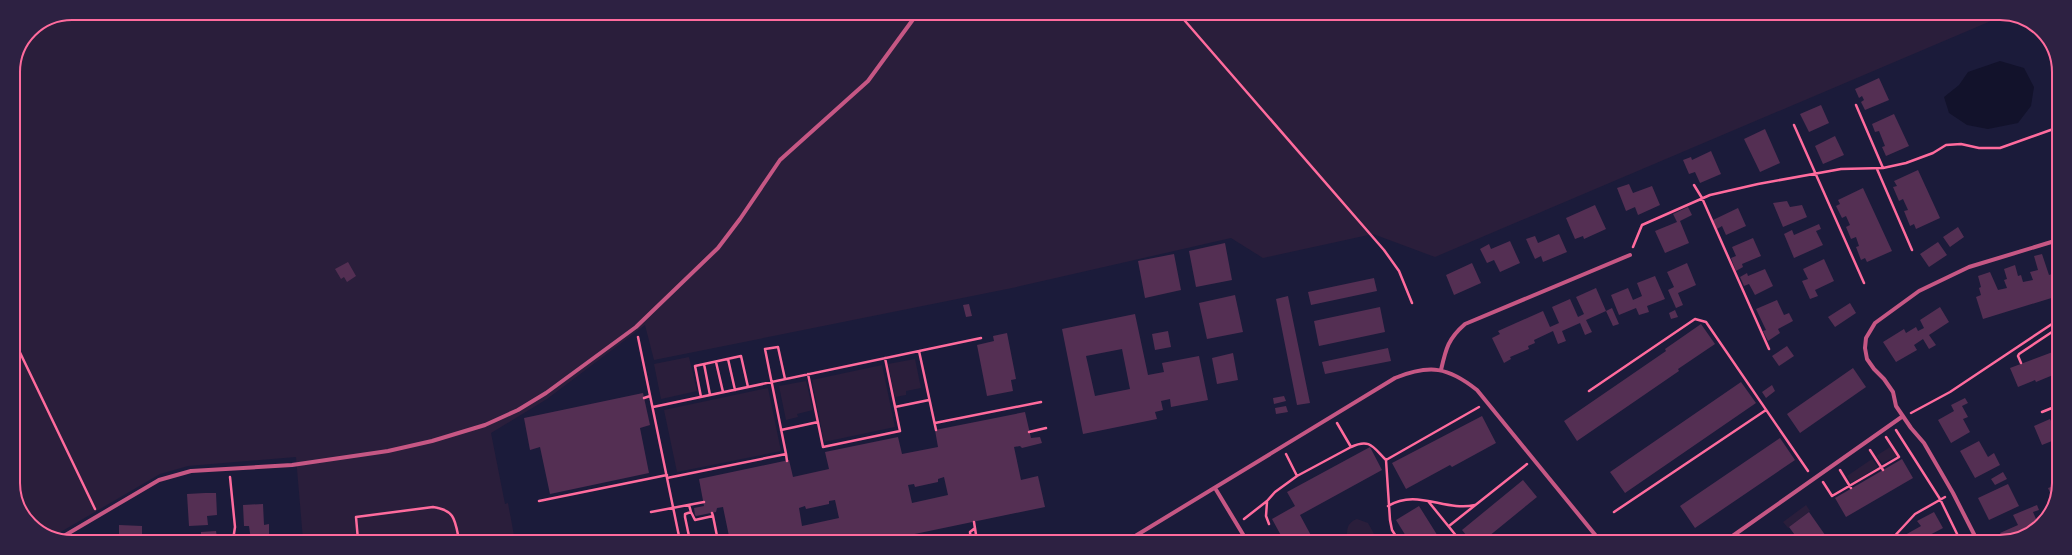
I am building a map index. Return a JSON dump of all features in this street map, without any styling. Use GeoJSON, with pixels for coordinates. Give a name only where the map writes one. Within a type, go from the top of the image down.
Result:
{"type":"FeatureCollection","features":[{"type":"Feature","properties":{"kind":"street"},"geometry":{"type":"LineString","coordinates":[[65,535],[159,480],[191,471],[230,470],[292,465],[388,451],[432,441],[485,425],[518,410],[546,393],[636,327],[718,248],[740,219],[780,160],[868,80],[913,20]]}},
{"type":"Feature","properties":{"kind":"street"},"geometry":{"type":"LineString","coordinates":[[1974,535],[1953,493],[1924,443],[1896,406],[1892,392],[1867,358],[1866,338],[1875,323],[1919,291],[1969,267],[2052,242]]}},
{"type":"Feature","properties":{"kind":"street"},"geometry":{"type":"LineString","coordinates":[[1441,370],[1446,346],[1454,334],[1464,324],[1630,255]]}},
{"type":"Feature","properties":{"kind":"street"},"geometry":{"type":"LineString","coordinates":[[1137,535],[1400,376],[1412,371],[1441,370],[1459,376],[1477,390],[1595,535]]}},
{"type":"Feature","properties":{"kind":"street"},"geometry":{"type":"LineString","coordinates":[[1734,535],[1903,416]]}},
{"type":"Feature","properties":{"kind":"street"},"geometry":{"type":"LineString","coordinates":[[1215,488],[1244,535]]}},
{"type":"Feature","properties":{"kind":"path"},"geometry":{"type":"LineString","coordinates":[[1184,20],[1384,250],[1398,272],[1412,303]]}},
{"type":"Feature","properties":{"kind":"path"},"geometry":{"type":"LineString","coordinates":[[1856,105],[1883,168]]}},
{"type":"Feature","properties":{"kind":"path"},"geometry":{"type":"LineString","coordinates":[[1794,125],[1864,283]]}},
{"type":"Feature","properties":{"kind":"path"},"geometry":{"type":"LineString","coordinates":[[1630,255],[1642,225],[1702,198],[1758,184],[1814,173],[1841,169],[1883,168],[1906,163],[1932,153],[1946,145],[1961,144],[1979,148],[2000,148],[2052,129]]}},
{"type":"Feature","properties":{"kind":"path"},"geometry":{"type":"LineString","coordinates":[[1877,169],[1912,250]]}},
{"type":"Feature","properties":{"kind":"path"},"geometry":{"type":"LineString","coordinates":[[1694,185],[1702,198],[1769,349]]}},
{"type":"Feature","properties":{"kind":"path"},"geometry":{"type":"LineString","coordinates":[[1588,391],[1695,319],[1701,319],[1706,322],[1813,478]]}},
{"type":"Feature","properties":{"kind":"path"},"geometry":{"type":"LineString","coordinates":[[1903,416],[1923,408],[1950,392],[2052,324]]}},
{"type":"Feature","properties":{"kind":"path"},"geometry":{"type":"LineString","coordinates":[[636,327],[679,535]]}},
{"type":"Feature","properties":{"kind":"path"},"geometry":{"type":"LineString","coordinates":[[2021,363],[2018,356],[2019,354],[2052,332]]}},
{"type":"Feature","properties":{"kind":"path"},"geometry":{"type":"LineString","coordinates":[[653,407],[981,338]]}},
{"type":"Feature","properties":{"kind":"path"},"geometry":{"type":"LineString","coordinates":[[785,379],[778,347],[765,349],[788,461]]}},
{"type":"Feature","properties":{"kind":"path"},"geometry":{"type":"LineString","coordinates":[[919,351],[936,430]]}},
{"type":"Feature","properties":{"kind":"path"},"geometry":{"type":"LineString","coordinates":[[20,353],[98,515]]}},
{"type":"Feature","properties":{"kind":"path"},"geometry":{"type":"LineString","coordinates":[[701,397],[695,366],[741,356],[748,387]]}},
{"type":"Feature","properties":{"kind":"path"},"geometry":{"type":"LineString","coordinates":[[808,374],[823,447],[900,431],[885,358]]}},
{"type":"Feature","properties":{"kind":"path"},"geometry":{"type":"LineString","coordinates":[[728,359],[735,390]]}},
{"type":"Feature","properties":{"kind":"path"},"geometry":{"type":"LineString","coordinates":[[716,362],[722,392]]}},
{"type":"Feature","properties":{"kind":"path"},"geometry":{"type":"LineString","coordinates":[[704,364],[710,395]]}},
{"type":"Feature","properties":{"kind":"path"},"geometry":{"type":"LineString","coordinates":[[644,398],[650,396]]}},
{"type":"Feature","properties":{"kind":"path"},"geometry":{"type":"LineString","coordinates":[[895,407],[930,400]]}},
{"type":"Feature","properties":{"kind":"path"},"geometry":{"type":"LineString","coordinates":[[935,423],[1041,402]]}},
{"type":"Feature","properties":{"kind":"path"},"geometry":{"type":"LineString","coordinates":[[1386,460],[1487,402]]}},
{"type":"Feature","properties":{"kind":"path"},"geometry":{"type":"LineString","coordinates":[[2042,412],[2052,408]]}},
{"type":"Feature","properties":{"kind":"path"},"geometry":{"type":"LineString","coordinates":[[1614,512],[1766,410]]}},
{"type":"Feature","properties":{"kind":"path"},"geometry":{"type":"LineString","coordinates":[[1333,416],[1351,447]]}},
{"type":"Feature","properties":{"kind":"path"},"geometry":{"type":"LineString","coordinates":[[781,430],[818,422]]}},
{"type":"Feature","properties":{"kind":"path"},"geometry":{"type":"LineString","coordinates":[[1892,424],[1940,499],[1958,535]]}},
{"type":"Feature","properties":{"kind":"path"},"geometry":{"type":"LineString","coordinates":[[1029,432],[1046,428]]}},
{"type":"Feature","properties":{"kind":"path"},"geometry":{"type":"LineString","coordinates":[[1818,475],[1832,496],[1882,469],[1899,457],[1882,431]]}},
{"type":"Feature","properties":{"kind":"path"},"geometry":{"type":"LineString","coordinates":[[1237,524],[1267,501],[1275,492],[1297,476],[1360,443],[1370,444],[1386,460],[1388,506],[1392,530],[1395,535]]}},
{"type":"Feature","properties":{"kind":"path"},"geometry":{"type":"LineString","coordinates":[[1866,443],[1882,469]]}},
{"type":"Feature","properties":{"kind":"path"},"geometry":{"type":"LineString","coordinates":[[1282,447],[1297,476]]}},
{"type":"Feature","properties":{"kind":"path"},"geometry":{"type":"LineString","coordinates":[[667,478],[786,454]]}},
{"type":"Feature","properties":{"kind":"path"},"geometry":{"type":"LineString","coordinates":[[1449,526],[1534,458]]}},
{"type":"Feature","properties":{"kind":"path"},"geometry":{"type":"LineString","coordinates":[[1835,463],[1851,487]]}},
{"type":"Feature","properties":{"kind":"path"},"geometry":{"type":"LineString","coordinates":[[230,470],[235,527],[234,535]]}},
{"type":"Feature","properties":{"kind":"path"},"geometry":{"type":"LineString","coordinates":[[539,501],[667,475]]}},
{"type":"Feature","properties":{"kind":"path"},"geometry":{"type":"LineString","coordinates":[[1896,535],[1915,514],[1953,493]]}},
{"type":"Feature","properties":{"kind":"path"},"geometry":{"type":"LineString","coordinates":[[1388,496],[1391,500],[1398,501]]}},
{"type":"Feature","properties":{"kind":"path"},"geometry":{"type":"LineString","coordinates":[[1388,506],[1408,498],[1456,505],[1476,505]]}},
{"type":"Feature","properties":{"kind":"path"},"geometry":{"type":"LineString","coordinates":[[1427,500],[1456,535]]}},
{"type":"Feature","properties":{"kind":"path"},"geometry":{"type":"LineString","coordinates":[[1267,501],[1266,516],[1269,524]]}},
{"type":"Feature","properties":{"kind":"path"},"geometry":{"type":"LineString","coordinates":[[651,512],[704,502]]}},
{"type":"Feature","properties":{"kind":"path"},"geometry":{"type":"LineString","coordinates":[[689,505],[695,520],[713,514],[717,535]]}},
{"type":"Feature","properties":{"kind":"path"},"geometry":{"type":"LineString","coordinates":[[358,535],[356,517],[433,507],[445,509],[453,515],[458,535]]}},
{"type":"Feature","properties":{"kind":"path"},"geometry":{"type":"LineString","coordinates":[[689,535],[685,514],[691,512]]}},
{"type":"Feature","properties":{"kind":"path"},"geometry":{"type":"LineString","coordinates":[[974,522],[976,535]]}},
{"type":"Feature","properties":{"kind":"path"},"geometry":{"type":"LineString","coordinates":[[970,535],[970,532],[975,528]]}},
{"type":"Feature","properties":{"kind":"shaded area"},"geometry":{"type":"Polygon","coordinates":[[[1993,20],[1435,257],[1373,234],[1263,258],[1231,238],[1012,288],[654,360],[645,325],[547,399],[491,433],[505,504],[508,503],[514,535],[303,535],[296,457],[188,466],[160,474],[59,533],[46,528],[33,517],[27,509],[21,494],[20,72],[24,52],[35,35],[52,24],[61,21],[1993,20]]]}},
{"type":"Feature","properties":{"kind":"shaded area"},"geometry":{"type":"Polygon","coordinates":[[[2000,61],[2024,68],[2034,87],[2031,106],[2018,123],[1988,129],[1967,125],[1949,113],[1944,97],[1959,85],[1968,72],[2000,61]]]}},
{"type":"Feature","properties":{"kind":"shaded area"},"geometry":{"type":"Polygon","coordinates":[[[689,357],[697,391],[661,399],[654,364],[689,357]]]}},
{"type":"Feature","properties":{"kind":"shaded area"},"geometry":{"type":"Polygon","coordinates":[[[915,359],[921,388],[906,391],[906,395],[895,397],[888,364],[915,359]]]}},
{"type":"Feature","properties":{"kind":"shaded area"},"geometry":{"type":"Polygon","coordinates":[[[882,365],[895,427],[824,442],[812,380],[882,365]]]}},
{"type":"Feature","properties":{"kind":"shaded area"},"geometry":{"type":"Polygon","coordinates":[[[806,381],[813,410],[797,414],[798,417],[786,420],[779,386],[806,381]]]}},
{"type":"Feature","properties":{"kind":"shaded area"},"geometry":{"type":"Polygon","coordinates":[[[768,388],[781,451],[677,472],[664,410],[768,388]]]}},
{"type":"Feature","properties":{"kind":"shaded area"},"geometry":{"type":"Polygon","coordinates":[[[1890,447],[1897,456],[1882,463],[1876,456],[1890,447]]]}},
{"type":"Feature","properties":{"kind":"shaded area"},"geometry":{"type":"Polygon","coordinates":[[[1872,459],[1878,467],[1851,483],[1847,476],[1872,459]]]}},
{"type":"Feature","properties":{"kind":"shaded area"},"geometry":{"type":"Polygon","coordinates":[[[1806,505],[1810,511],[1788,528],[1783,522],[1806,505]]]}},
{"type":"Feature","properties":{"kind":"shaded area"},"geometry":{"type":"Polygon","coordinates":[[[1357,519],[1368,523],[1375,535],[1347,535],[1349,525],[1357,519]]]}},
{"type":"Feature","properties":{"kind":"building"},"geometry":{"type":"Polygon","coordinates":[[[1879,78],[1889,100],[1865,110],[1861,102],[1864,100],[1862,96],[1859,98],[1855,89],[1879,78]]]}},
{"type":"Feature","properties":{"kind":"building"},"geometry":{"type":"Polygon","coordinates":[[[1821,105],[1829,123],[1809,132],[1800,114],[1821,105]]]}},
{"type":"Feature","properties":{"kind":"building"},"geometry":{"type":"Polygon","coordinates":[[[1894,114],[1909,146],[1886,156],[1882,147],[1885,146],[1879,131],[1875,132],[1872,124],[1894,114]]]}},
{"type":"Feature","properties":{"kind":"building"},"geometry":{"type":"Polygon","coordinates":[[[1765,129],[1780,163],[1760,172],[1744,139],[1765,129]]]}},
{"type":"Feature","properties":{"kind":"building"},"geometry":{"type":"Polygon","coordinates":[[[1835,136],[1844,155],[1823,164],[1815,146],[1835,136]]]}},
{"type":"Feature","properties":{"kind":"building"},"geometry":{"type":"Polygon","coordinates":[[[1711,151],[1721,174],[1700,183],[1695,172],[1689,174],[1683,160],[1691,157],[1692,160],[1711,151]]]}},
{"type":"Feature","properties":{"kind":"building"},"geometry":{"type":"Polygon","coordinates":[[[1918,170],[1940,218],[1916,229],[1914,224],[1910,226],[1904,211],[1908,210],[1903,199],[1899,201],[1893,187],[1897,186],[1894,181],[1918,170]]]}},
{"type":"Feature","properties":{"kind":"building"},"geometry":{"type":"Polygon","coordinates":[[[1629,184],[1633,193],[1652,186],[1660,205],[1638,215],[1635,207],[1626,211],[1617,188],[1629,184]]]}},
{"type":"Feature","properties":{"kind":"building"},"geometry":{"type":"Polygon","coordinates":[[[1863,188],[1892,251],[1867,262],[1865,258],[1861,260],[1856,247],[1859,246],[1856,237],[1851,239],[1846,227],[1850,225],[1846,216],[1842,218],[1836,206],[1840,204],[1838,200],[1863,188]]]}},
{"type":"Feature","properties":{"kind":"building"},"geometry":{"type":"Polygon","coordinates":[[[1787,201],[1790,207],[1802,205],[1807,217],[1783,227],[1773,203],[1787,201]]]}},
{"type":"Feature","properties":{"kind":"building"},"geometry":{"type":"Polygon","coordinates":[[[1595,205],[1606,229],[1584,239],[1583,236],[1575,239],[1566,218],[1595,205]]]}},
{"type":"Feature","properties":{"kind":"building"},"geometry":{"type":"Polygon","coordinates":[[[1688,207],[1692,215],[1680,221],[1689,243],[1665,253],[1655,231],[1677,222],[1673,214],[1688,207]]]}},
{"type":"Feature","properties":{"kind":"building"},"geometry":{"type":"Polygon","coordinates":[[[1738,208],[1746,226],[1726,235],[1722,226],[1717,229],[1713,220],[1738,208]]]}},
{"type":"Feature","properties":{"kind":"building"},"geometry":{"type":"Polygon","coordinates":[[[1819,224],[1821,229],[1816,231],[1823,245],[1794,258],[1784,234],[1792,230],[1794,235],[1819,224]]]}},
{"type":"Feature","properties":{"kind":"building"},"geometry":{"type":"Polygon","coordinates":[[[1958,227],[1964,237],[1950,247],[1943,237],[1958,227]]]}},
{"type":"Feature","properties":{"kind":"building"},"geometry":{"type":"Polygon","coordinates":[[[1559,234],[1567,252],[1543,262],[1541,256],[1535,259],[1526,239],[1535,236],[1538,243],[1559,234]]]}},
{"type":"Feature","properties":{"kind":"building"},"geometry":{"type":"Polygon","coordinates":[[[1753,238],[1761,256],[1742,264],[1743,267],[1736,271],[1731,258],[1736,256],[1732,247],[1753,238]]]}},
{"type":"Feature","properties":{"kind":"building"},"geometry":{"type":"Polygon","coordinates":[[[1510,241],[1520,263],[1500,272],[1494,260],[1487,263],[1480,249],[1489,244],[1491,249],[1510,241]]]}},
{"type":"Feature","properties":{"kind":"building"},"geometry":{"type":"Polygon","coordinates":[[[1938,242],[1947,255],[1929,267],[1920,254],[1938,242]]]}},
{"type":"Feature","properties":{"kind":"building"},"geometry":{"type":"Polygon","coordinates":[[[1225,243],[1232,280],[1196,287],[1189,251],[1225,243]]]}},
{"type":"Feature","properties":{"kind":"building"},"geometry":{"type":"Polygon","coordinates":[[[1174,254],[1181,290],[1145,298],[1138,261],[1174,254]]]}},
{"type":"Feature","properties":{"kind":"building"},"geometry":{"type":"Polygon","coordinates":[[[2042,254],[2049,275],[2052,274],[2052,298],[1983,319],[1976,297],[1981,295],[1979,288],[1981,287],[1978,276],[1990,272],[1998,290],[2007,288],[2004,280],[2007,279],[2004,269],[2015,265],[2018,276],[2021,275],[2023,282],[2033,280],[2030,272],[2038,270],[2034,256],[2042,254]]]}},
{"type":"Feature","properties":{"kind":"building"},"geometry":{"type":"Polygon","coordinates":[[[1824,259],[1834,281],[1815,290],[1818,296],[1810,299],[1802,281],[1808,279],[1803,269],[1824,259]]]}},
{"type":"Feature","properties":{"kind":"building"},"geometry":{"type":"Polygon","coordinates":[[[348,262],[356,276],[347,282],[344,277],[341,279],[335,269],[348,262]]]}},
{"type":"Feature","properties":{"kind":"building"},"geometry":{"type":"Polygon","coordinates":[[[1472,263],[1481,283],[1454,295],[1446,275],[1472,263]]]}},
{"type":"Feature","properties":{"kind":"building"},"geometry":{"type":"Polygon","coordinates":[[[1687,263],[1696,285],[1678,293],[1683,305],[1676,308],[1668,290],[1674,287],[1667,272],[1687,263]]]}},
{"type":"Feature","properties":{"kind":"building"},"geometry":{"type":"Polygon","coordinates":[[[1765,269],[1773,286],[1755,295],[1749,284],[1744,286],[1740,277],[1747,273],[1748,276],[1765,269]]]}},
{"type":"Feature","properties":{"kind":"building"},"geometry":{"type":"Polygon","coordinates":[[[1655,276],[1665,299],[1647,306],[1649,312],[1639,315],[1636,308],[1619,315],[1611,295],[1628,288],[1633,300],[1642,296],[1637,283],[1655,276]]]}},
{"type":"Feature","properties":{"kind":"building"},"geometry":{"type":"Polygon","coordinates":[[[1374,278],[1377,291],[1311,305],[1308,292],[1374,278]]]}},
{"type":"Feature","properties":{"kind":"building"},"geometry":{"type":"Polygon","coordinates":[[[1596,288],[1606,311],[1586,320],[1592,332],[1585,335],[1580,323],[1562,331],[1566,341],[1558,344],[1553,331],[1534,340],[1535,343],[1528,346],[1529,349],[1510,357],[1511,359],[1504,363],[1492,338],[1500,334],[1498,331],[1543,311],[1550,327],[1559,323],[1552,307],[1570,299],[1578,317],[1584,314],[1576,297],[1596,288]]]}},
{"type":"Feature","properties":{"kind":"building"},"geometry":{"type":"Polygon","coordinates":[[[1235,295],[1243,332],[1207,339],[1199,303],[1235,295]]]}},
{"type":"Feature","properties":{"kind":"building"},"geometry":{"type":"Polygon","coordinates":[[[1288,296],[1310,403],[1297,405],[1276,299],[1288,296]]]}},
{"type":"Feature","properties":{"kind":"building"},"geometry":{"type":"Polygon","coordinates":[[[1777,300],[1784,315],[1789,313],[1793,321],[1778,329],[1780,333],[1768,341],[1763,331],[1766,330],[1756,309],[1777,300]]]}},
{"type":"Feature","properties":{"kind":"building"},"geometry":{"type":"Polygon","coordinates":[[[1850,303],[1856,313],[1835,327],[1828,317],[1850,303]]]}},
{"type":"Feature","properties":{"kind":"building"},"geometry":{"type":"Polygon","coordinates":[[[969,304],[972,316],[966,317],[963,305],[969,304]]]}},
{"type":"Feature","properties":{"kind":"building"},"geometry":{"type":"Polygon","coordinates":[[[1380,307],[1385,332],[1319,346],[1314,321],[1380,307]]]}},
{"type":"Feature","properties":{"kind":"building"},"geometry":{"type":"Polygon","coordinates":[[[1940,307],[1949,322],[1929,335],[1936,345],[1929,349],[1923,339],[1914,345],[1917,350],[1896,362],[1883,342],[1904,329],[1906,333],[1916,327],[1918,331],[1924,328],[1920,320],[1940,307]]]}},
{"type":"Feature","properties":{"kind":"building"},"geometry":{"type":"Polygon","coordinates":[[[1612,308],[1619,324],[1613,326],[1606,311],[1612,308]]]}},
{"type":"Feature","properties":{"kind":"building"},"geometry":{"type":"Polygon","coordinates":[[[1675,310],[1678,317],[1671,319],[1669,313],[1675,310]]]}},
{"type":"Feature","properties":{"kind":"building"},"geometry":{"type":"Polygon","coordinates":[[[1135,314],[1148,375],[1164,372],[1162,363],[1199,356],[1208,400],[1171,407],[1170,399],[1161,401],[1163,410],[1155,412],[1157,419],[1083,434],[1062,329],[1135,314]],[[1122,349],[1086,356],[1095,396],[1130,389],[1122,349]]]}},
{"type":"Feature","properties":{"kind":"building"},"geometry":{"type":"Polygon","coordinates":[[[1701,324],[1715,344],[1678,369],[1679,371],[1577,441],[1564,421],[1666,351],[1665,349],[1701,324]]]}},
{"type":"Feature","properties":{"kind":"building"},"geometry":{"type":"Polygon","coordinates":[[[1168,331],[1171,347],[1155,350],[1152,334],[1168,331]]]}},
{"type":"Feature","properties":{"kind":"building"},"geometry":{"type":"Polygon","coordinates":[[[1007,333],[1016,379],[1011,380],[1013,391],[987,396],[977,345],[994,341],[993,336],[1007,333]]]}},
{"type":"Feature","properties":{"kind":"building"},"geometry":{"type":"Polygon","coordinates":[[[1787,346],[1794,356],[1779,366],[1772,356],[1787,346]]]}},
{"type":"Feature","properties":{"kind":"building"},"geometry":{"type":"Polygon","coordinates":[[[1388,348],[1391,361],[1325,374],[1322,362],[1388,348]]]}},
{"type":"Feature","properties":{"kind":"building"},"geometry":{"type":"Polygon","coordinates":[[[2052,352],[2052,375],[2036,382],[2035,380],[2018,387],[2010,368],[2052,352]]]}},
{"type":"Feature","properties":{"kind":"building"},"geometry":{"type":"Polygon","coordinates":[[[1233,353],[1238,380],[1217,384],[1212,358],[1233,353]]]}},
{"type":"Feature","properties":{"kind":"building"},"geometry":{"type":"Polygon","coordinates":[[[1853,368],[1866,387],[1800,433],[1787,414],[1853,368]]]}},
{"type":"Feature","properties":{"kind":"building"},"geometry":{"type":"Polygon","coordinates":[[[1741,382],[1756,403],[1625,493],[1610,472],[1741,382]]]}},
{"type":"Feature","properties":{"kind":"building"},"geometry":{"type":"Polygon","coordinates":[[[1772,385],[1775,391],[1766,398],[1762,392],[1772,385]]]}},
{"type":"Feature","properties":{"kind":"building"},"geometry":{"type":"Polygon","coordinates":[[[643,393],[650,425],[640,428],[649,473],[550,494],[540,447],[530,450],[524,418],[643,393]]]}},
{"type":"Feature","properties":{"kind":"building"},"geometry":{"type":"Polygon","coordinates":[[[1284,396],[1286,401],[1274,404],[1273,398],[1284,396]]]}},
{"type":"Feature","properties":{"kind":"building"},"geometry":{"type":"Polygon","coordinates":[[[1965,398],[1968,403],[1962,406],[1968,417],[1963,419],[1970,432],[1951,443],[1938,420],[1954,411],[1951,405],[1965,398]]]}},
{"type":"Feature","properties":{"kind":"building"},"geometry":{"type":"Polygon","coordinates":[[[1286,406],[1288,412],[1276,414],[1275,408],[1286,406]]]}},
{"type":"Feature","properties":{"kind":"building"},"geometry":{"type":"Polygon","coordinates":[[[1025,412],[1031,438],[1040,437],[1042,443],[1022,448],[1020,446],[1014,447],[1021,480],[1038,476],[1045,507],[910,535],[729,535],[723,507],[717,508],[716,512],[695,515],[694,508],[704,506],[699,479],[789,460],[793,477],[829,469],[825,452],[898,437],[902,454],[938,447],[935,430],[1025,412]],[[944,477],[938,479],[938,482],[915,487],[914,484],[908,485],[912,503],[948,495],[944,477]],[[835,500],[829,501],[829,504],[806,509],[805,506],[799,508],[802,526],[839,518],[835,500]]]}},
{"type":"Feature","properties":{"kind":"building"},"geometry":{"type":"Polygon","coordinates":[[[1482,416],[1496,443],[1452,467],[1450,465],[1406,489],[1392,463],[1482,416]]]}},
{"type":"Feature","properties":{"kind":"building"},"geometry":{"type":"Polygon","coordinates":[[[2050,419],[2052,421],[2052,441],[2042,445],[2034,426],[2050,419]]]}},
{"type":"Feature","properties":{"kind":"building"},"geometry":{"type":"Polygon","coordinates":[[[1780,438],[1795,460],[1695,528],[1680,506],[1780,438]]]}},
{"type":"Feature","properties":{"kind":"building"},"geometry":{"type":"Polygon","coordinates":[[[1979,441],[1988,457],[1994,453],[2000,465],[1975,478],[1960,451],[1979,441]]]}},
{"type":"Feature","properties":{"kind":"building"},"geometry":{"type":"Polygon","coordinates":[[[1370,447],[1382,470],[1300,515],[1311,535],[1281,535],[1272,519],[1295,506],[1287,492],[1370,447]]]}},
{"type":"Feature","properties":{"kind":"building"},"geometry":{"type":"Polygon","coordinates":[[[1902,459],[1913,478],[1846,517],[1835,498],[1902,459]]]}},
{"type":"Feature","properties":{"kind":"building"},"geometry":{"type":"Polygon","coordinates":[[[2003,472],[2007,479],[1995,485],[1991,479],[2003,472]]]}},
{"type":"Feature","properties":{"kind":"building"},"geometry":{"type":"Polygon","coordinates":[[[1523,480],[1537,497],[1490,535],[1466,535],[1462,530],[1523,480]]]}},
{"type":"Feature","properties":{"kind":"building"},"geometry":{"type":"Polygon","coordinates":[[[2008,484],[2019,506],[1989,520],[1978,498],[2008,484]]]}},
{"type":"Feature","properties":{"kind":"building"},"geometry":{"type":"Polygon","coordinates":[[[2052,487],[2051,494],[2048,488],[2052,487]]]}},
{"type":"Feature","properties":{"kind":"building"},"geometry":{"type":"Polygon","coordinates":[[[216,493],[217,515],[207,516],[208,525],[189,526],[187,494],[216,493]]]}},
{"type":"Feature","properties":{"kind":"building"},"geometry":{"type":"Polygon","coordinates":[[[263,504],[264,525],[269,524],[269,535],[250,535],[249,526],[244,526],[243,505],[263,504]]]}},
{"type":"Feature","properties":{"kind":"building"},"geometry":{"type":"Polygon","coordinates":[[[2037,505],[2039,510],[2033,512],[2037,520],[2026,528],[2007,535],[2001,535],[2000,533],[2018,525],[2013,515],[2037,505]]]}},
{"type":"Feature","properties":{"kind":"building"},"geometry":{"type":"Polygon","coordinates":[[[1419,506],[1437,535],[1405,535],[1396,520],[1419,506]]]}},
{"type":"Feature","properties":{"kind":"building"},"geometry":{"type":"Polygon","coordinates":[[[1809,512],[1825,535],[1795,535],[1789,527],[1809,512]]]}},
{"type":"Feature","properties":{"kind":"building"},"geometry":{"type":"Polygon","coordinates":[[[1934,512],[1943,528],[1930,535],[1905,535],[1921,526],[1917,521],[1934,512]]]}},
{"type":"Feature","properties":{"kind":"building"},"geometry":{"type":"Polygon","coordinates":[[[119,525],[142,526],[142,535],[119,535],[119,525]]]}},
{"type":"Feature","properties":{"kind":"building"},"geometry":{"type":"Polygon","coordinates":[[[216,531],[217,535],[201,535],[201,532],[216,531]]]}}]}
